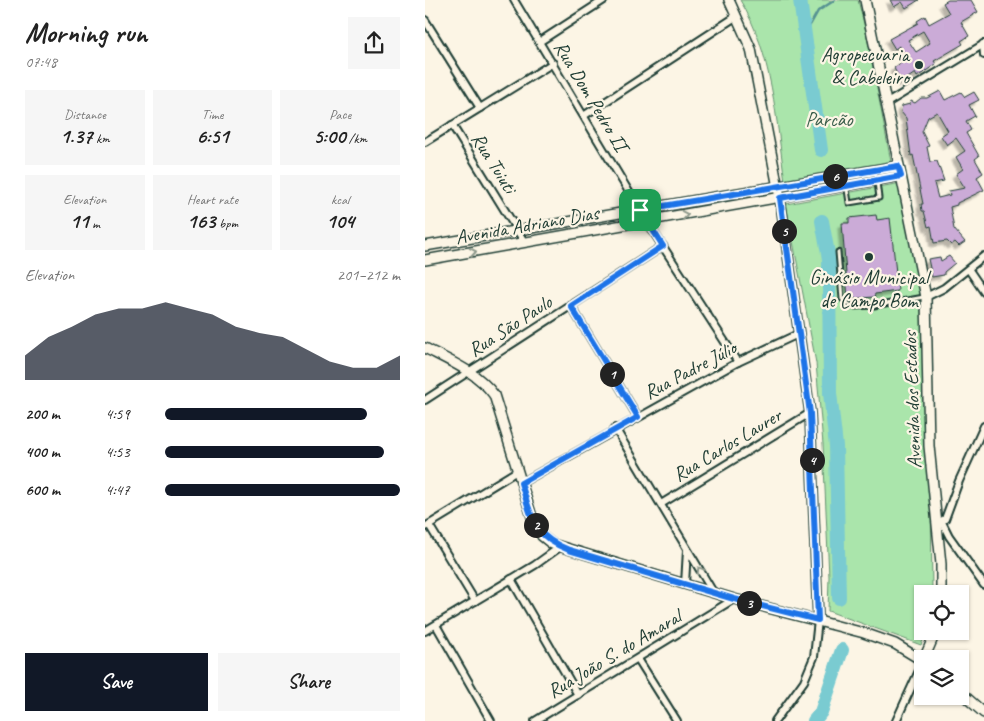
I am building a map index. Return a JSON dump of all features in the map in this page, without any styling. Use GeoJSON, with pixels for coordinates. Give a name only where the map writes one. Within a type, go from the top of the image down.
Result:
{"type":"FeatureCollection","features":[{"type":"Feature","properties":{"kind":"street","name":"Rua Dom Pedro II"},"geometry":{"type":"LineString","coordinates":[[514,0],[585,115],[647,222],[739,362]]}},
{"type":"Feature","properties":{"kind":"street"},"geometry":{"type":"LineString","coordinates":[[539,42],[604,0]]}},
{"type":"Feature","properties":{"kind":"street"},"geometry":{"type":"LineString","coordinates":[[729,0],[751,50],[778,186],[810,413],[818,620],[814,657],[805,681],[775,721]]}},
{"type":"Feature","properties":{"kind":"street","name":"Avenida dos Estados"},"geometry":{"type":"LineString","coordinates":[[865,0],[926,297],[929,446],[940,522],[941,585]]}},
{"type":"Feature","properties":{"kind":"street"},"geometry":{"type":"LineString","coordinates":[[585,115],[737,16]]}},
{"type":"Feature","properties":{"kind":"street"},"geometry":{"type":"LineString","coordinates":[[425,20],[480,108]]}},
{"type":"Feature","properties":{"kind":"street"},"geometry":{"type":"LineString","coordinates":[[887,103],[984,44]]}},
{"type":"Feature","properties":{"kind":"street"},"geometry":{"type":"LineString","coordinates":[[984,44],[984,55]]}},
{"type":"Feature","properties":{"kind":"street"},"geometry":{"type":"LineString","coordinates":[[425,142],[553,63]]}},
{"type":"Feature","properties":{"kind":"street","name":"Rua Tuiuti"},"geometry":{"type":"LineString","coordinates":[[452,125],[525,243]]}},
{"type":"Feature","properties":{"kind":"street","name":"Avenida Adriano Dias"},"geometry":{"type":"LineString","coordinates":[[425,246],[898,166]]}},
{"type":"Feature","properties":{"kind":"street","name":"Avenida Adriano Dias"},"geometry":{"type":"LineString","coordinates":[[425,260],[901,176]]}},
{"type":"Feature","properties":{"kind":"street","name":"Rua São Paulo"},"geometry":{"type":"LineString","coordinates":[[425,400],[663,246]]}},
{"type":"Feature","properties":{"kind":"street"},"geometry":{"type":"LineString","coordinates":[[926,297],[944,288],[969,270],[984,256]]}},
{"type":"Feature","properties":{"kind":"street"},"geometry":{"type":"LineString","coordinates":[[969,270],[984,292]]}},
{"type":"Feature","properties":{"kind":"street"},"geometry":{"type":"LineString","coordinates":[[571,306],[638,417]]}},
{"type":"Feature","properties":{"kind":"street","name":"Rua Padre Júlio"},"geometry":{"type":"LineString","coordinates":[[521,483],[615,428],[739,362],[798,334]]}},
{"type":"Feature","properties":{"kind":"street"},"geometry":{"type":"LineString","coordinates":[[425,348],[469,372],[486,384],[494,395],[533,520],[542,536],[560,547],[734,599],[818,620],[895,644],[914,656]]}},
{"type":"Feature","properties":{"kind":"street","name":"Rua Carlos Laurer"},"geometry":{"type":"LineString","coordinates":[[661,504],[810,413]]}},
{"type":"Feature","properties":{"kind":"street"},"geometry":{"type":"LineString","coordinates":[[984,426],[940,522],[984,585]]}},
{"type":"Feature","properties":{"kind":"street"},"geometry":{"type":"LineString","coordinates":[[615,428],[713,592]]}},
{"type":"Feature","properties":{"kind":"street"},"geometry":{"type":"LineString","coordinates":[[974,447],[984,441]]}},
{"type":"Feature","properties":{"kind":"street"},"geometry":{"type":"LineString","coordinates":[[475,601],[427,526],[517,471]]}},
{"type":"Feature","properties":{"kind":"street"},"geometry":{"type":"LineString","coordinates":[[425,631],[560,547]]}},
{"type":"Feature","properties":{"kind":"street"},"geometry":{"type":"LineString","coordinates":[[685,584],[687,548]]}},
{"type":"Feature","properties":{"kind":"street"},"geometry":{"type":"LineString","coordinates":[[511,579],[578,696]]}},
{"type":"Feature","properties":{"kind":"street","name":"Rua João S. do Amaral"},"geometry":{"type":"LineString","coordinates":[[539,720],[734,599]]}},
{"type":"Feature","properties":{"kind":"street"},"geometry":{"type":"LineString","coordinates":[[436,625],[491,721]]}},
{"type":"Feature","properties":{"kind":"street"},"geometry":{"type":"LineString","coordinates":[[638,659],[677,721]]}},
{"type":"Feature","properties":{"kind":"street"},"geometry":{"type":"LineString","coordinates":[[896,721],[914,681]]}},
{"type":"Feature","properties":{"kind":"street"},"geometry":{"type":"LineString","coordinates":[[969,700],[984,713]]}},
{"type":"Feature","properties":{"kind":"lane"},"geometry":{"type":"LineString","coordinates":[[845,175],[849,203],[879,198],[877,181]]}},
{"type":"Feature","properties":{"kind":"lane"},"geometry":{"type":"LineString","coordinates":[[838,252],[842,298],[853,307],[874,306],[926,297]]}},
{"type":"Feature","properties":{"kind":"green space","name":"Parcão"},"geometry":{"type":"Polygon","coordinates":[[[740,0],[858,0],[867,36],[891,162],[785,181],[776,111],[766,65],[760,42],[740,0]]]}},
{"type":"Feature","properties":{"kind":"green space"},"geometry":{"type":"Polygon","coordinates":[[[901,183],[919,284],[925,366],[925,454],[931,492],[932,585],[914,585],[914,640],[923,640],[921,645],[828,611],[829,577],[823,444],[816,363],[786,204],[901,183]]]}},
{"type":"Feature","properties":{"kind":"building"},"geometry":{"type":"Polygon","coordinates":[[[890,0],[919,0],[906,8],[902,2],[894,7],[890,0]]]}},
{"type":"Feature","properties":{"kind":"building"},"geometry":{"type":"Polygon","coordinates":[[[948,0],[971,0],[978,12],[961,22],[969,36],[961,41],[963,44],[934,61],[936,64],[917,77],[915,73],[901,83],[894,68],[907,58],[899,46],[895,49],[889,39],[918,23],[917,21],[925,16],[929,24],[949,13],[943,3],[948,0]],[[923,31],[908,40],[916,52],[930,43],[923,31]]]}},
{"type":"Feature","properties":{"kind":"building"},"geometry":{"type":"Polygon","coordinates":[[[940,91],[945,100],[961,92],[965,97],[974,92],[979,100],[969,105],[975,116],[966,121],[971,130],[966,133],[979,156],[975,159],[983,173],[977,177],[984,190],[950,207],[954,229],[965,242],[959,246],[955,242],[951,245],[947,241],[934,243],[931,226],[928,227],[924,211],[922,211],[921,204],[923,204],[913,155],[911,156],[906,118],[901,112],[902,106],[910,104],[911,101],[915,103],[921,98],[927,98],[940,91]],[[937,112],[928,117],[922,132],[929,146],[927,147],[930,162],[937,161],[944,181],[934,183],[938,198],[950,195],[949,191],[965,188],[956,174],[963,169],[956,157],[965,151],[956,138],[947,145],[941,136],[948,131],[937,112]]]}},
{"type":"Feature","properties":{"kind":"building","name":"Ginásio Municipal de Campo Bom"},"geometry":{"type":"Polygon","coordinates":[[[876,215],[877,220],[890,218],[898,291],[875,294],[874,297],[848,299],[842,223],[849,223],[849,218],[876,215]]]}},
{"type":"Feature","properties":{"kind":"building"},"geometry":{"type":"Polygon","coordinates":[[[949,256],[955,263],[944,272],[944,275],[932,277],[928,259],[940,257],[941,261],[949,256]]]}},
{"type":"Feature","properties":{"kind":"waterway"},"geometry":{"type":"LineString","coordinates":[[800,0],[821,150]]}},
{"type":"Feature","properties":{"kind":"waterway"},"geometry":{"type":"LineString","coordinates":[[804,36],[818,11],[835,0]]}},
{"type":"Feature","properties":{"kind":"waterway"},"geometry":{"type":"LineString","coordinates":[[822,221],[829,259],[830,393],[836,446],[839,598]]}},
{"type":"Feature","properties":{"kind":"waterway"},"geometry":{"type":"LineString","coordinates":[[814,721],[821,712],[842,650]]}},
{"type":"Feature","properties":{"kind":"place","name":"Agropecuaria & Cabeleiro"},"geometry":{"type":"Point","coordinates":[919,65]}},
{"type":"Feature","properties":{"kind":"place","name":"Ginásio Municipal de Campo Bom"},"geometry":{"type":"Point","coordinates":[869,257]}},
{"type":"Feature","properties":{"kind":"route"},"geometry":{"type":"LineString","coordinates":[[898,166],[901,176],[780,198],[810,413],[818,620],[734,599],[569,550],[552,544],[542,536],[533,520],[521,483],[615,428],[638,417],[571,306],[663,246],[640,210],[898,166]]}}]}
